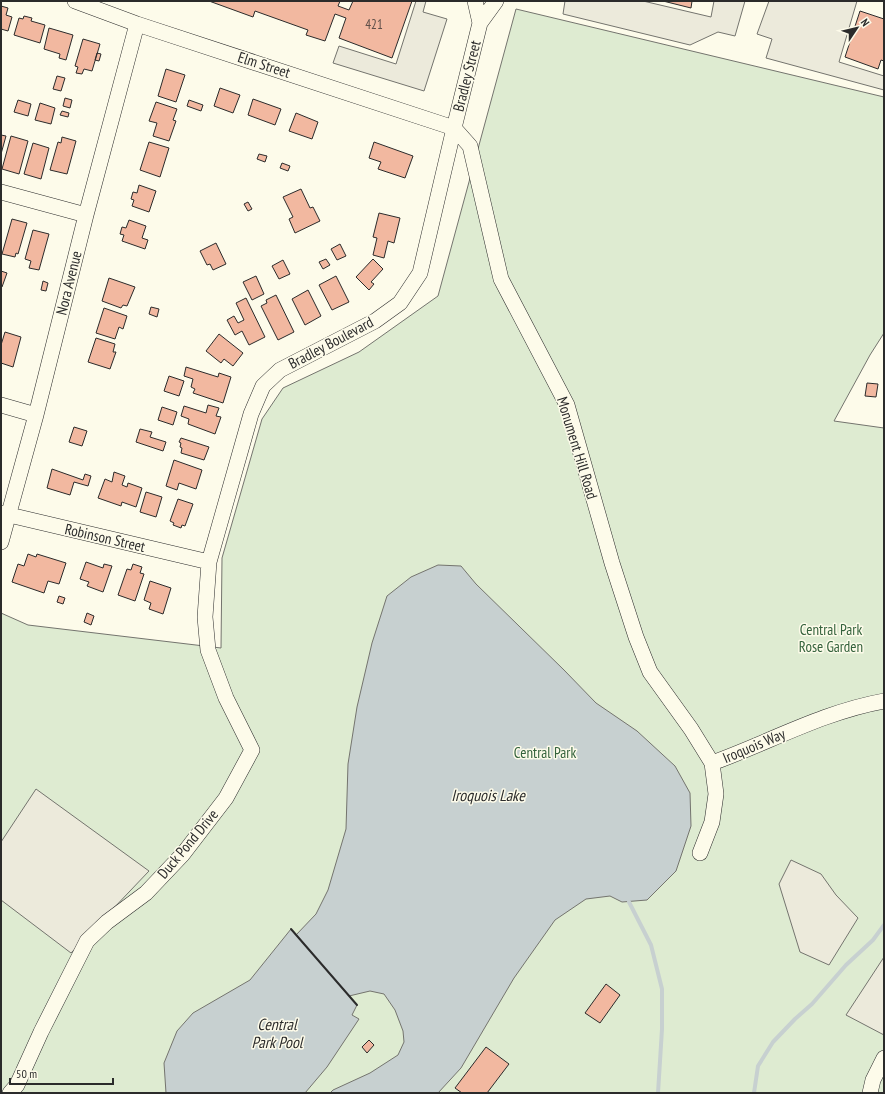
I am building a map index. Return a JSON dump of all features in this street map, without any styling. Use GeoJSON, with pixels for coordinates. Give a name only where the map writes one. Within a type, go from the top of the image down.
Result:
{"type":"FeatureCollection","features":[{"type":"Feature","properties":{"kind":"street","name":"Elm Street"},"geometry":{"type":"LineString","coordinates":[[75,1],[137,24],[454,128]]}},
{"type":"Feature","properties":{"kind":"street","name":"Bradley Street"},"geometry":{"type":"LineString","coordinates":[[475,1],[480,23]]}},
{"type":"Feature","properties":{"kind":"street","name":"Bradley Street"},"geometry":{"type":"LineString","coordinates":[[454,128],[480,23],[496,1]]}},
{"type":"Feature","properties":{"kind":"street","name":"Nora Avenue"},"geometry":{"type":"LineString","coordinates":[[1,542],[4,514],[36,415],[86,215],[137,24]]}},
{"type":"Feature","properties":{"kind":"street","name":"Bradley Boulevard"},"geometry":{"type":"LineString","coordinates":[[209,562],[251,414],[263,386],[280,370],[375,321],[400,303],[420,273],[454,128]]}},
{"type":"Feature","properties":{"kind":"street","name":"Monument Hill Road"},"geometry":{"type":"LineString","coordinates":[[454,128],[470,146],[500,279],[567,405],[612,563],[636,637],[650,672],[691,729],[712,763]]}},
{"type":"Feature","properties":{"kind":"street"},"geometry":{"type":"LineString","coordinates":[[1,192],[86,215]]}},
{"type":"Feature","properties":{"kind":"street"},"geometry":{"type":"LineString","coordinates":[[1,406],[36,415]]}},
{"type":"Feature","properties":{"kind":"street","name":"Robinson Street"},"geometry":{"type":"LineString","coordinates":[[4,514],[209,562]]}},
{"type":"Feature","properties":{"kind":"street","name":"Duck Pond Drive"},"geometry":{"type":"LineString","coordinates":[[10,1093],[17,1085],[41,1032],[87,941],[107,922],[146,893],[183,854],[226,798],[252,750],[226,698],[208,650],[205,617],[209,562]]}},
{"type":"Feature","properties":{"kind":"street","name":"Iroquois Way"},"geometry":{"type":"LineString","coordinates":[[700,853],[710,828],[716,794],[712,763],[743,752],[768,739],[813,721],[857,707],[884,701]]}},
{"type":"Feature","properties":{"kind":"street"},"geometry":{"type":"LineString","coordinates":[[870,1093],[884,1058]]}},
{"type":"Feature","properties":{"kind":"green space","name":"Central Park"},"geometry":{"type":"Polygon","coordinates":[[[516,9],[884,97],[884,333],[870,355],[834,421],[884,428],[884,1093],[1,1093],[1,613],[28,625],[221,648],[222,558],[262,419],[283,388],[359,352],[438,296],[516,9]]]}},
{"type":"Feature","properties":{"kind":"shaded area"},"geometry":{"type":"Polygon","coordinates":[[[416,1],[426,1],[423,12],[447,19],[424,91],[333,63],[339,46],[396,64],[416,1]]]}},
{"type":"Feature","properties":{"kind":"shaded area"},"geometry":{"type":"Polygon","coordinates":[[[565,1],[643,1],[711,17],[714,1],[745,1],[735,36],[718,32],[690,45],[563,14],[565,1]]]}},
{"type":"Feature","properties":{"kind":"shaded area"},"geometry":{"type":"Polygon","coordinates":[[[769,1],[857,1],[839,62],[884,76],[884,90],[766,58],[772,39],[757,34],[769,1]]]}},
{"type":"Feature","properties":{"kind":"shaded area"},"geometry":{"type":"Polygon","coordinates":[[[36,789],[149,871],[71,953],[1,900],[1,842],[36,789]]]}},
{"type":"Feature","properties":{"kind":"shaded area"},"geometry":{"type":"Polygon","coordinates":[[[791,860],[821,874],[836,895],[858,918],[829,965],[800,952],[779,884],[791,860]]]}},
{"type":"Feature","properties":{"kind":"shaded area"},"geometry":{"type":"Polygon","coordinates":[[[884,957],[884,1035],[846,1015],[884,957]]]}},
{"type":"Feature","properties":{"kind":"water","name":"Iroquois Lake"},"geometry":{"type":"Polygon","coordinates":[[[438,565],[461,566],[476,584],[596,703],[637,731],[675,766],[690,793],[691,826],[676,871],[647,900],[622,902],[610,896],[586,899],[555,920],[514,978],[461,1068],[438,1093],[330,1093],[333,1090],[370,1073],[398,1055],[404,1042],[403,1031],[395,1010],[384,994],[370,991],[349,996],[357,1005],[352,1015],[359,1019],[327,1067],[305,1093],[166,1093],[164,1063],[177,1031],[193,1013],[250,980],[291,929],[296,935],[316,914],[328,890],[346,829],[348,764],[357,707],[372,643],[387,596],[411,577],[438,565]]]}},
{"type":"Feature","properties":{"kind":"building"},"geometry":{"type":"Polygon","coordinates":[[[209,1],[340,1],[338,6],[349,10],[353,1],[412,1],[392,58],[339,38],[346,18],[335,14],[325,41],[306,35],[308,30],[255,11],[253,17],[209,1]]]}},
{"type":"Feature","properties":{"kind":"building"},"geometry":{"type":"Polygon","coordinates":[[[663,1],[692,1],[691,8],[663,1]]]}},
{"type":"Feature","properties":{"kind":"building"},"geometry":{"type":"Polygon","coordinates":[[[1,6],[8,8],[6,15],[12,17],[8,31],[1,29],[1,6]]]}},
{"type":"Feature","properties":{"kind":"building"},"geometry":{"type":"Polygon","coordinates":[[[860,11],[884,19],[884,61],[881,60],[878,69],[845,57],[860,11]]]}},
{"type":"Feature","properties":{"kind":"building"},"geometry":{"type":"Polygon","coordinates":[[[24,16],[32,18],[31,21],[45,25],[40,43],[14,35],[19,18],[23,19],[24,16]]]}},
{"type":"Feature","properties":{"kind":"building"},"geometry":{"type":"Polygon","coordinates":[[[49,28],[73,35],[66,60],[59,58],[60,54],[44,49],[49,28]]]}},
{"type":"Feature","properties":{"kind":"building"},"geometry":{"type":"Polygon","coordinates":[[[83,39],[100,44],[92,71],[84,69],[82,74],[76,73],[78,67],[75,66],[83,39]]]}},
{"type":"Feature","properties":{"kind":"building"},"geometry":{"type":"Polygon","coordinates":[[[97,53],[101,54],[99,61],[95,60],[97,53]]]}},
{"type":"Feature","properties":{"kind":"building"},"geometry":{"type":"Polygon","coordinates":[[[166,69],[185,75],[176,102],[158,96],[166,69]]]}},
{"type":"Feature","properties":{"kind":"building"},"geometry":{"type":"Polygon","coordinates":[[[57,76],[65,78],[61,91],[53,89],[57,76]]]}},
{"type":"Feature","properties":{"kind":"building"},"geometry":{"type":"Polygon","coordinates":[[[220,88],[240,95],[233,113],[214,106],[220,88]]]}},
{"type":"Feature","properties":{"kind":"building"},"geometry":{"type":"Polygon","coordinates":[[[65,98],[72,100],[70,108],[63,106],[65,98]]]}},
{"type":"Feature","properties":{"kind":"building"},"geometry":{"type":"Polygon","coordinates":[[[253,99],[281,109],[275,125],[248,115],[253,99]]]}},
{"type":"Feature","properties":{"kind":"building"},"geometry":{"type":"Polygon","coordinates":[[[18,100],[31,104],[28,116],[14,112],[18,100]]]}},
{"type":"Feature","properties":{"kind":"building"},"geometry":{"type":"Polygon","coordinates":[[[189,100],[203,105],[201,111],[187,106],[189,100]]]}},
{"type":"Feature","properties":{"kind":"building"},"geometry":{"type":"Polygon","coordinates":[[[156,102],[177,109],[173,120],[176,121],[169,141],[153,136],[157,123],[149,121],[156,102]]]}},
{"type":"Feature","properties":{"kind":"building"},"geometry":{"type":"Polygon","coordinates":[[[40,103],[55,108],[51,124],[35,120],[40,103]]]}},
{"type":"Feature","properties":{"kind":"building"},"geometry":{"type":"Polygon","coordinates":[[[62,111],[69,113],[68,117],[60,115],[62,111]]]}},
{"type":"Feature","properties":{"kind":"building"},"geometry":{"type":"Polygon","coordinates":[[[296,113],[318,122],[312,139],[289,131],[296,113]]]}},
{"type":"Feature","properties":{"kind":"building"},"geometry":{"type":"Polygon","coordinates":[[[1,135],[6,136],[1,154],[1,135]]]}},
{"type":"Feature","properties":{"kind":"building"},"geometry":{"type":"Polygon","coordinates":[[[11,136],[28,141],[19,174],[2,169],[11,136]]]}},
{"type":"Feature","properties":{"kind":"building"},"geometry":{"type":"Polygon","coordinates":[[[62,137],[76,141],[67,174],[50,170],[58,142],[61,143],[62,137]]]}},
{"type":"Feature","properties":{"kind":"building"},"geometry":{"type":"Polygon","coordinates":[[[149,142],[169,148],[160,177],[140,170],[149,142]]]}},
{"type":"Feature","properties":{"kind":"building"},"geometry":{"type":"Polygon","coordinates":[[[374,142],[413,156],[405,178],[378,169],[381,162],[369,158],[374,142]]]}},
{"type":"Feature","properties":{"kind":"building"},"geometry":{"type":"Polygon","coordinates":[[[33,143],[49,148],[41,179],[24,174],[33,143]]]}},
{"type":"Feature","properties":{"kind":"building"},"geometry":{"type":"Polygon","coordinates":[[[259,154],[267,156],[265,162],[257,159],[259,154]]]}},
{"type":"Feature","properties":{"kind":"building"},"geometry":{"type":"Polygon","coordinates":[[[282,163],[290,166],[288,171],[280,168],[282,163]]]}},
{"type":"Feature","properties":{"kind":"building"},"geometry":{"type":"Polygon","coordinates":[[[139,185],[156,191],[149,212],[132,206],[134,200],[131,199],[133,192],[137,193],[139,185]]]}},
{"type":"Feature","properties":{"kind":"building"},"geometry":{"type":"Polygon","coordinates":[[[301,189],[310,208],[313,207],[320,221],[295,233],[289,219],[293,217],[283,197],[301,189]]]}},
{"type":"Feature","properties":{"kind":"building"},"geometry":{"type":"Polygon","coordinates":[[[248,202],[252,209],[248,211],[244,204],[248,202]]]}},
{"type":"Feature","properties":{"kind":"building"},"geometry":{"type":"Polygon","coordinates":[[[379,213],[400,218],[394,243],[388,241],[384,258],[373,255],[377,238],[373,237],[379,213]]]}},
{"type":"Feature","properties":{"kind":"building"},"geometry":{"type":"Polygon","coordinates":[[[12,219],[27,223],[18,254],[16,253],[15,257],[2,254],[12,219]]]}},
{"type":"Feature","properties":{"kind":"building"},"geometry":{"type":"Polygon","coordinates":[[[129,220],[146,226],[142,238],[148,240],[145,249],[122,241],[124,235],[120,234],[122,227],[126,228],[129,220]]]}},
{"type":"Feature","properties":{"kind":"building"},"geometry":{"type":"Polygon","coordinates":[[[33,230],[49,234],[39,270],[29,268],[31,261],[25,259],[33,230]]]}},
{"type":"Feature","properties":{"kind":"building"},"geometry":{"type":"Polygon","coordinates":[[[216,243],[226,264],[213,270],[210,264],[207,265],[200,251],[216,243]]]}},
{"type":"Feature","properties":{"kind":"building"},"geometry":{"type":"Polygon","coordinates":[[[340,244],[346,256],[337,260],[331,249],[340,244]]]}},
{"type":"Feature","properties":{"kind":"building"},"geometry":{"type":"Polygon","coordinates":[[[326,259],[330,265],[323,269],[319,262],[326,259]]]}},
{"type":"Feature","properties":{"kind":"building"},"geometry":{"type":"Polygon","coordinates":[[[373,259],[383,269],[371,282],[374,284],[369,290],[356,277],[373,259]]]}},
{"type":"Feature","properties":{"kind":"building"},"geometry":{"type":"Polygon","coordinates":[[[283,260],[290,274],[279,279],[272,266],[283,260]]]}},
{"type":"Feature","properties":{"kind":"building"},"geometry":{"type":"Polygon","coordinates":[[[1,271],[7,273],[2,287],[1,287],[1,271]]]}},
{"type":"Feature","properties":{"kind":"building"},"geometry":{"type":"Polygon","coordinates":[[[256,276],[264,294],[252,300],[243,282],[256,276]]]}},
{"type":"Feature","properties":{"kind":"building"},"geometry":{"type":"Polygon","coordinates":[[[336,276],[349,302],[332,310],[319,285],[336,276]]]}},
{"type":"Feature","properties":{"kind":"building"},"geometry":{"type":"Polygon","coordinates":[[[109,278],[135,287],[127,306],[123,305],[121,308],[102,301],[109,278]]]}},
{"type":"Feature","properties":{"kind":"building"},"geometry":{"type":"Polygon","coordinates":[[[43,281],[48,283],[46,291],[41,290],[43,281]]]}},
{"type":"Feature","properties":{"kind":"building"},"geometry":{"type":"Polygon","coordinates":[[[308,290],[321,316],[305,325],[292,299],[308,290]]]}},
{"type":"Feature","properties":{"kind":"building"},"geometry":{"type":"Polygon","coordinates":[[[276,295],[294,332],[278,340],[261,306],[267,303],[266,300],[276,295]]]}},
{"type":"Feature","properties":{"kind":"building"},"geometry":{"type":"Polygon","coordinates":[[[246,298],[265,337],[249,345],[242,331],[235,335],[227,320],[234,316],[238,323],[244,320],[236,303],[246,298]]]}},
{"type":"Feature","properties":{"kind":"building"},"geometry":{"type":"Polygon","coordinates":[[[151,307],[159,309],[157,317],[149,314],[151,307]]]}},
{"type":"Feature","properties":{"kind":"building"},"geometry":{"type":"Polygon","coordinates":[[[104,308],[127,316],[123,329],[119,327],[115,339],[96,333],[104,308]]]}},
{"type":"Feature","properties":{"kind":"building"},"geometry":{"type":"Polygon","coordinates":[[[5,332],[21,337],[13,367],[1,363],[1,345],[5,332]]]}},
{"type":"Feature","properties":{"kind":"building"},"geometry":{"type":"Polygon","coordinates":[[[219,334],[243,353],[233,366],[224,359],[221,363],[206,351],[219,334]]]}},
{"type":"Feature","properties":{"kind":"building"},"geometry":{"type":"Polygon","coordinates":[[[96,338],[115,344],[113,352],[116,352],[110,369],[88,362],[96,338]]]}},
{"type":"Feature","properties":{"kind":"building"},"geometry":{"type":"Polygon","coordinates":[[[186,367],[218,377],[219,373],[231,377],[223,403],[193,393],[195,389],[191,387],[193,379],[184,376],[186,367]]]}},
{"type":"Feature","properties":{"kind":"building"},"geometry":{"type":"Polygon","coordinates":[[[169,376],[184,381],[179,396],[164,391],[169,376]]]}},
{"type":"Feature","properties":{"kind":"building"},"geometry":{"type":"Polygon","coordinates":[[[867,383],[878,384],[876,397],[865,396],[867,383]]]}},
{"type":"Feature","properties":{"kind":"building"},"geometry":{"type":"Polygon","coordinates":[[[208,405],[219,408],[216,416],[221,417],[215,434],[188,424],[189,419],[181,416],[184,406],[206,413],[208,405]]]}},
{"type":"Feature","properties":{"kind":"building"},"geometry":{"type":"Polygon","coordinates":[[[162,407],[177,412],[173,425],[158,420],[162,407]]]}},
{"type":"Feature","properties":{"kind":"building"},"geometry":{"type":"Polygon","coordinates":[[[74,427],[87,431],[82,446],[69,442],[74,427]]]}},
{"type":"Feature","properties":{"kind":"building"},"geometry":{"type":"Polygon","coordinates":[[[140,429],[152,432],[150,437],[166,442],[163,451],[136,442],[140,429]]]}},
{"type":"Feature","properties":{"kind":"building"},"geometry":{"type":"Polygon","coordinates":[[[181,438],[209,447],[204,460],[181,453],[182,448],[180,447],[181,443],[179,442],[181,438]]]}},
{"type":"Feature","properties":{"kind":"building"},"geometry":{"type":"Polygon","coordinates":[[[174,460],[202,470],[196,489],[179,483],[177,490],[166,486],[174,460]]]}},
{"type":"Feature","properties":{"kind":"building"},"geometry":{"type":"Polygon","coordinates":[[[52,469],[83,480],[85,474],[91,476],[88,486],[74,482],[70,495],[47,488],[52,469]]]}},
{"type":"Feature","properties":{"kind":"building"},"geometry":{"type":"Polygon","coordinates":[[[114,472],[125,476],[122,485],[127,487],[128,483],[142,488],[136,507],[122,502],[121,506],[98,498],[105,479],[112,482],[114,472]]]}},
{"type":"Feature","properties":{"kind":"building"},"geometry":{"type":"Polygon","coordinates":[[[146,492],[162,497],[156,517],[140,512],[146,492]]]}},
{"type":"Feature","properties":{"kind":"building"},"geometry":{"type":"Polygon","coordinates":[[[178,499],[193,504],[185,526],[182,525],[181,528],[173,525],[174,523],[170,521],[178,499]]]}},
{"type":"Feature","properties":{"kind":"building"},"geometry":{"type":"Polygon","coordinates":[[[28,554],[36,557],[37,554],[66,563],[59,584],[48,581],[44,593],[12,582],[18,564],[24,566],[28,554]]]}},
{"type":"Feature","properties":{"kind":"building"},"geometry":{"type":"Polygon","coordinates":[[[86,562],[103,568],[104,564],[112,566],[103,592],[87,586],[89,582],[80,579],[86,562]]]}},
{"type":"Feature","properties":{"kind":"building"},"geometry":{"type":"Polygon","coordinates":[[[133,564],[142,567],[140,573],[144,574],[135,601],[118,595],[127,569],[131,570],[133,564]]]}},
{"type":"Feature","properties":{"kind":"building"},"geometry":{"type":"Polygon","coordinates":[[[150,581],[171,588],[163,614],[149,609],[151,603],[144,600],[150,581]]]}},
{"type":"Feature","properties":{"kind":"building"},"geometry":{"type":"Polygon","coordinates":[[[59,596],[65,598],[63,604],[57,602],[59,596]]]}},
{"type":"Feature","properties":{"kind":"building"},"geometry":{"type":"Polygon","coordinates":[[[87,613],[94,616],[91,625],[84,622],[87,613]]]}},
{"type":"Feature","properties":{"kind":"building"},"geometry":{"type":"Polygon","coordinates":[[[606,984],[620,995],[600,1023],[585,1013],[606,984]]]}},
{"type":"Feature","properties":{"kind":"building"},"geometry":{"type":"Polygon","coordinates":[[[369,1040],[374,1045],[367,1053],[362,1047],[369,1040]]]}},
{"type":"Feature","properties":{"kind":"building"},"geometry":{"type":"Polygon","coordinates":[[[486,1047],[509,1064],[487,1093],[462,1093],[455,1088],[486,1047]]]}},
{"type":"Feature","properties":{"kind":"waterway"},"geometry":{"type":"LineString","coordinates":[[629,902],[651,945],[662,989],[662,1029],[658,1093]]}},
{"type":"Feature","properties":{"kind":"waterway"},"geometry":{"type":"LineString","coordinates":[[754,1093],[758,1066],[773,1042],[812,1004],[846,965],[873,940],[884,925]]}},
{"type":"Feature","properties":{"kind":"wall"},"geometry":{"type":"LineString","coordinates":[[291,929],[357,1005]]}},
{"type":"Feature","properties":{"kind":"park label","name":"Central Park Rose Garden"},"geometry":{"type":"Point","coordinates":[831,638]}},
{"type":"Feature","properties":{"kind":"water label","name":"Central Park Pool"},"geometry":{"type":"Point","coordinates":[277,1033]}}]}
